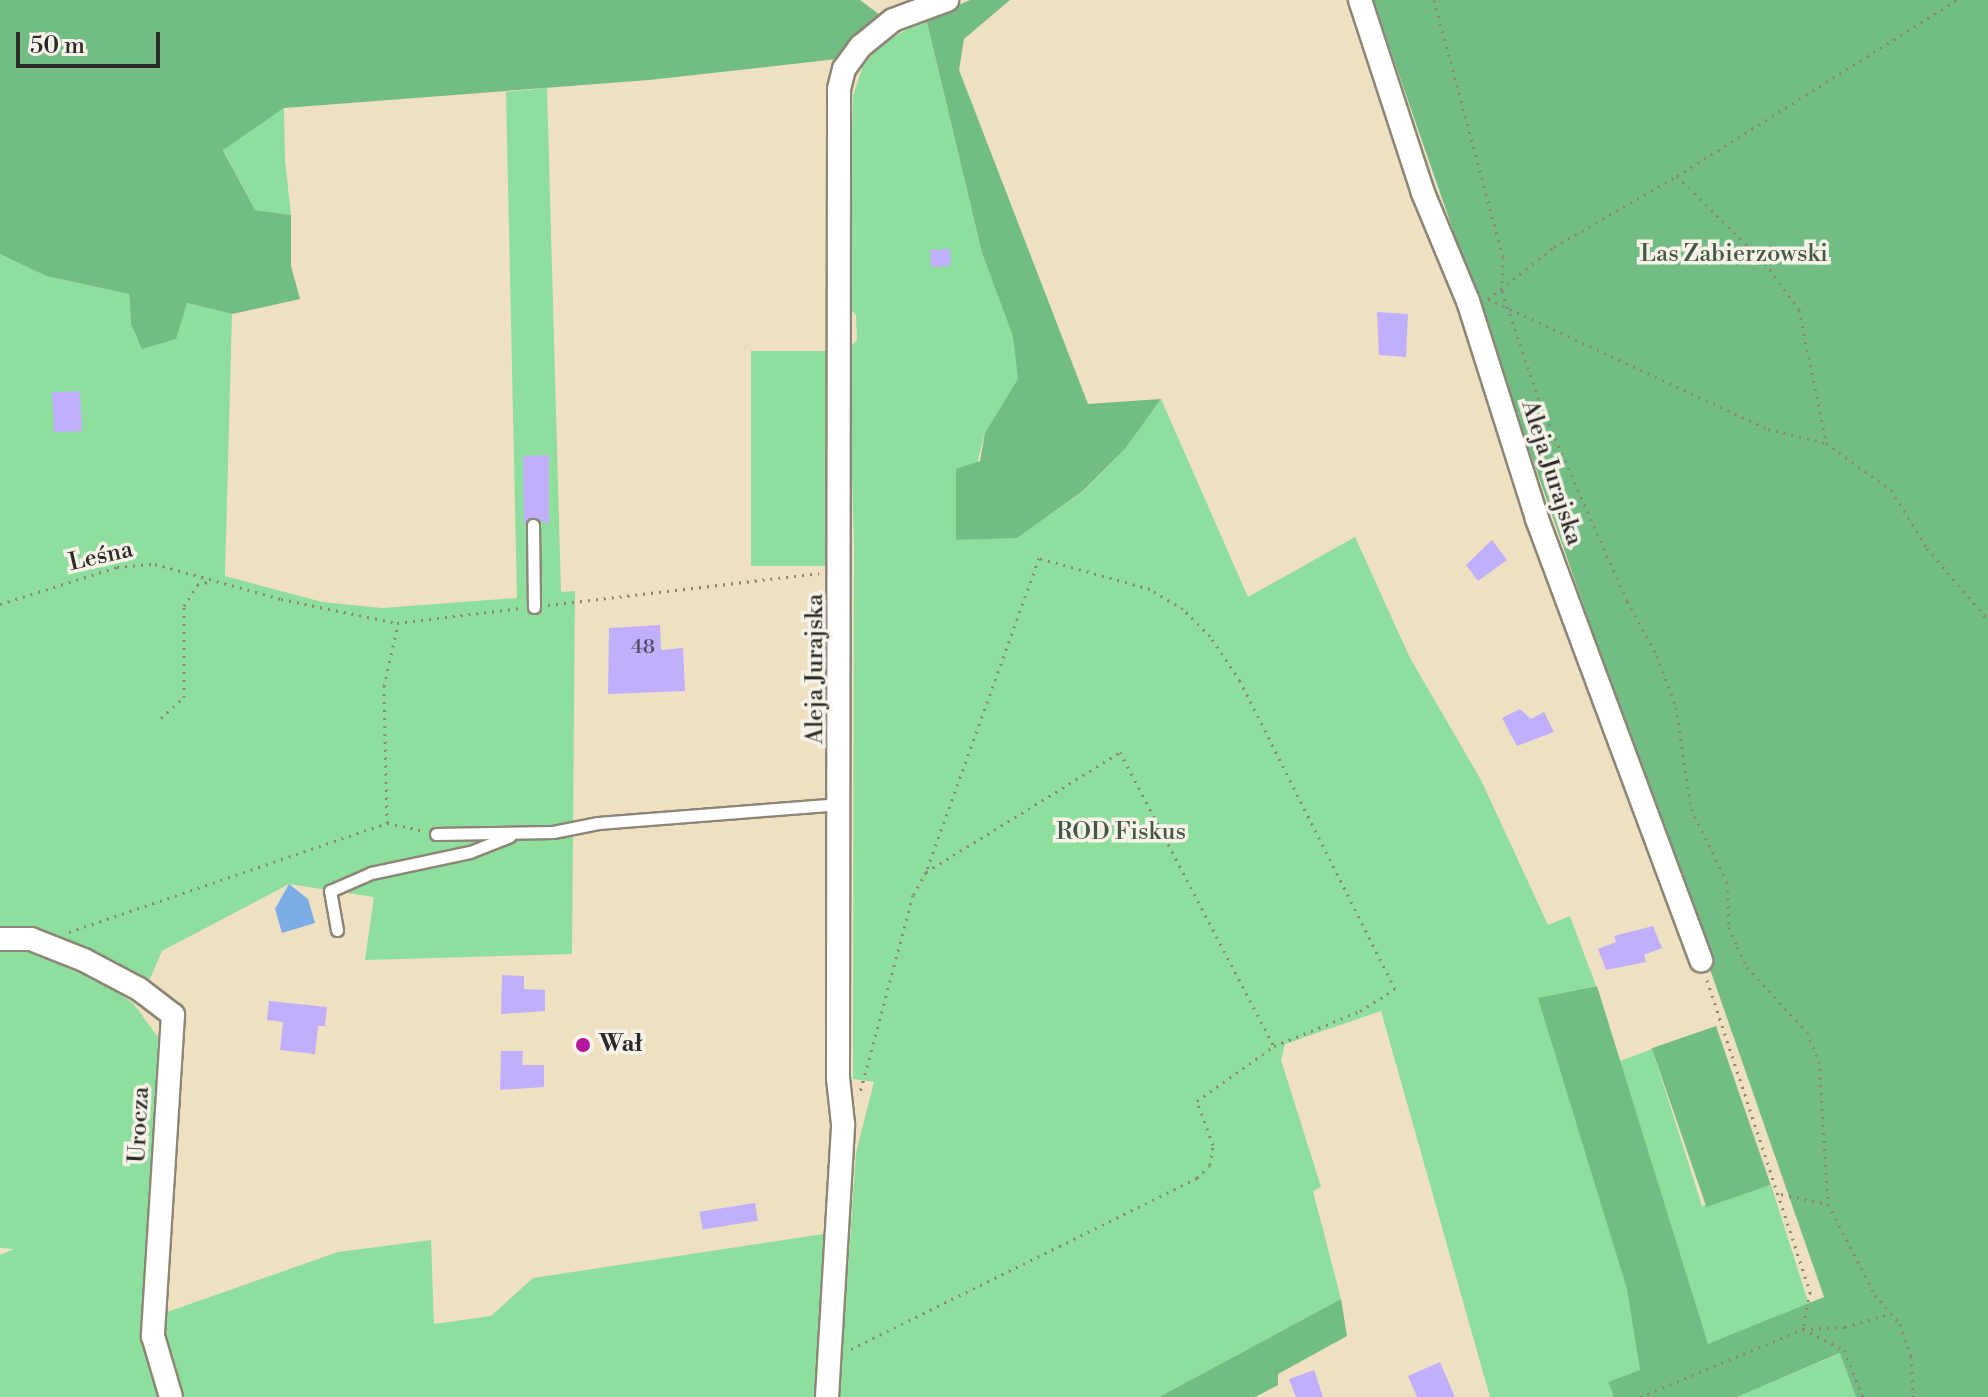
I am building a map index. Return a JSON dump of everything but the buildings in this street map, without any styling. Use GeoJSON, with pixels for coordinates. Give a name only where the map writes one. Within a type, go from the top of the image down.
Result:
{"type":"FeatureCollection","features":[{"type":"Feature","properties":{"kind":"street","name":"Aleja Jurajska"},"geometry":{"type":"LineString","coordinates":[[827,1397],[843,1124],[838,1078],[841,804],[839,89],[844,69],[861,46],[893,20],[947,0]]}},
{"type":"Feature","properties":{"kind":"street","name":"Aleja Jurajska"},"geometry":{"type":"LineString","coordinates":[[1360,0],[1423,193],[1468,301],[1537,519],[1701,961]]}},
{"type":"Feature","properties":{"kind":"street"},"geometry":{"type":"LineString","coordinates":[[0,939],[31,939]]}},
{"type":"Feature","properties":{"kind":"street","name":"Urocza"},"geometry":{"type":"LineString","coordinates":[[31,939],[139,989],[173,1015],[153,1336],[171,1397]]}},
{"type":"Feature","properties":{"kind":"lane"},"geometry":{"type":"LineString","coordinates":[[533,525],[534,607]]}},
{"type":"Feature","properties":{"kind":"lane"},"geometry":{"type":"LineString","coordinates":[[436,834],[518,833],[841,804]]}},
{"type":"Feature","properties":{"kind":"lane"},"geometry":{"type":"LineString","coordinates":[[337,930],[330,891],[371,873],[470,852],[518,833]]}},
{"type":"Feature","properties":{"kind":"path"},"geometry":{"type":"LineString","coordinates":[[1434,0],[1503,257],[1502,291],[1542,409],[1662,669],[1676,707],[1691,809],[1727,882],[1729,927],[1747,967],[1807,1032],[1819,1061],[1828,1204],[1875,1295],[1892,1313],[1911,1356],[1913,1397]]}},
{"type":"Feature","properties":{"kind":"path"},"geometry":{"type":"LineString","coordinates":[[1502,291],[1554,247],[1677,176],[1956,0]]}},
{"type":"Feature","properties":{"kind":"path"},"geometry":{"type":"LineString","coordinates":[[1677,176],[1765,263],[1799,310],[1826,443]]}},
{"type":"Feature","properties":{"kind":"path"},"geometry":{"type":"LineString","coordinates":[[1488,299],[1507,305],[1768,429],[1826,443],[1891,490],[1927,548],[1988,620]]}},
{"type":"Feature","properties":{"kind":"path"},"geometry":{"type":"LineString","coordinates":[[829,1359],[1197,1178],[1210,1165],[1213,1145],[1197,1101],[1274,1046],[1360,1011],[1395,989],[1240,681],[1210,636],[1183,609],[1150,589],[1039,558],[926,872],[913,895],[866,1080],[843,1124]]}},
{"type":"Feature","properties":{"kind":"path","name":"Leśna"},"geometry":{"type":"LineString","coordinates":[[0,604],[117,567],[155,564],[211,581],[197,585],[184,606],[184,697],[161,718]]}},
{"type":"Feature","properties":{"kind":"path"},"geometry":{"type":"LineString","coordinates":[[387,823],[384,686],[397,623]]}},
{"type":"Feature","properties":{"kind":"path"},"geometry":{"type":"LineString","coordinates":[[926,872],[1120,752],[1274,1046]]}},
{"type":"Feature","properties":{"kind":"path"},"geometry":{"type":"LineString","coordinates":[[31,939],[48,940],[111,914],[387,823],[436,834]]}},
{"type":"Feature","properties":{"kind":"path"},"geometry":{"type":"LineString","coordinates":[[1701,961],[1810,1292],[1803,1329]]}},
{"type":"Feature","properties":{"kind":"path"},"geometry":{"type":"LineString","coordinates":[[1779,1194],[1828,1204]]}},
{"type":"Feature","properties":{"kind":"path"},"geometry":{"type":"LineString","coordinates":[[1640,1397],[1803,1329],[1845,1327],[1892,1313]]}},
{"type":"Feature","properties":{"kind":"path"},"geometry":{"type":"LineString","coordinates":[[1803,1329],[1844,1350],[1863,1397]]}},
{"type":"Feature","properties":{"kind":"green space"},"geometry":{"type":"Polygon","coordinates":[[[0,0],[860,0],[884,18],[837,59],[649,80],[284,108],[223,150],[255,210],[291,215],[291,266],[300,299],[232,314],[187,303],[176,339],[142,349],[131,324],[129,294],[46,276],[0,254],[0,0]]]}},
{"type":"Feature","properties":{"kind":"green space"},"geometry":{"type":"Polygon","coordinates":[[[970,0],[1010,0],[964,39],[959,70],[1088,404],[1161,399],[1125,449],[1083,491],[1017,538],[956,540],[956,469],[980,461],[985,433],[1018,379],[1013,336],[982,253],[926,18],[970,0]]]}},
{"type":"Feature","properties":{"kind":"green space","name":"Las Zabierzowski"},"geometry":{"type":"Polygon","coordinates":[[[1373,0],[1988,0],[1988,1397],[1856,1397],[1840,1353],[1737,1397],[1614,1397],[1608,1382],[1640,1370],[1627,1289],[1538,998],[1597,986],[1708,1344],[1824,1297],[1373,0]]]}},
{"type":"Feature","properties":{"kind":"green space","name":"ROD Fiskus"},"geometry":{"type":"Polygon","coordinates":[[[926,18],[982,253],[1014,336],[1019,379],[985,433],[957,540],[1018,537],[1084,491],[1125,449],[1161,399],[1248,597],[1355,537],[1410,658],[1481,780],[1548,925],[1570,916],[1596,986],[1539,998],[1627,1288],[1641,1370],[1608,1382],[1614,1397],[1490,1397],[1381,1011],[1285,1044],[1281,1060],[1321,1187],[1313,1191],[1341,1299],[1159,1397],[839,1397],[856,1153],[874,1082],[853,1079],[854,544],[848,349],[857,340],[856,315],[847,305],[853,96],[863,66],[879,46],[926,18]]]}},
{"type":"Feature","properties":{"kind":"green space"},"geometry":{"type":"Polygon","coordinates":[[[547,88],[561,592],[575,591],[572,954],[365,960],[374,897],[289,884],[162,951],[150,979],[85,951],[0,931],[0,254],[46,276],[129,294],[131,324],[187,303],[232,314],[225,576],[322,602],[382,608],[517,598],[506,92],[547,88]]]}},
{"type":"Feature","properties":{"kind":"green space"},"geometry":{"type":"Polygon","coordinates":[[[284,108],[285,161],[291,215],[255,210],[223,149],[284,108]]]}},
{"type":"Feature","properties":{"kind":"green space"},"geometry":{"type":"Polygon","coordinates":[[[751,351],[835,351],[835,566],[751,566],[751,351]]]}},
{"type":"Feature","properties":{"kind":"green space"},"geometry":{"type":"Polygon","coordinates":[[[0,946],[34,946],[100,981],[133,1003],[165,1047],[142,1321],[159,1397],[0,1397],[0,1255],[14,1249],[0,1248],[0,946]]]}},
{"type":"Feature","properties":{"kind":"green space"},"geometry":{"type":"Polygon","coordinates":[[[1716,1026],[1771,1185],[1706,1207],[1652,1048],[1716,1026]]]}},
{"type":"Feature","properties":{"kind":"green space"},"geometry":{"type":"Polygon","coordinates":[[[1652,1049],[1702,1206],[1771,1185],[1809,1305],[1708,1345],[1620,1061],[1652,1049]]]}},
{"type":"Feature","properties":{"kind":"green space"},"geometry":{"type":"Polygon","coordinates":[[[830,1233],[816,1397],[179,1397],[159,1315],[338,1252],[431,1240],[434,1324],[491,1316],[533,1278],[830,1233]]]}},
{"type":"Feature","properties":{"kind":"green space"},"geometry":{"type":"Polygon","coordinates":[[[1341,1299],[1347,1336],[1278,1374],[1278,1385],[1255,1397],[1159,1397],[1341,1299]]]}},
{"type":"Feature","properties":{"kind":"green space"},"geometry":{"type":"Polygon","coordinates":[[[1841,1353],[1856,1397],[1737,1397],[1841,1353]]]}},
{"type":"Feature","properties":{"kind":"water"},"geometry":{"type":"Polygon","coordinates":[[[289,884],[308,899],[315,923],[282,933],[275,909],[289,884]]]}},
{"type":"Feature","properties":{"kind":"place","name":"Wał"},"geometry":{"type":"Point","coordinates":[583,1045]}}]}
